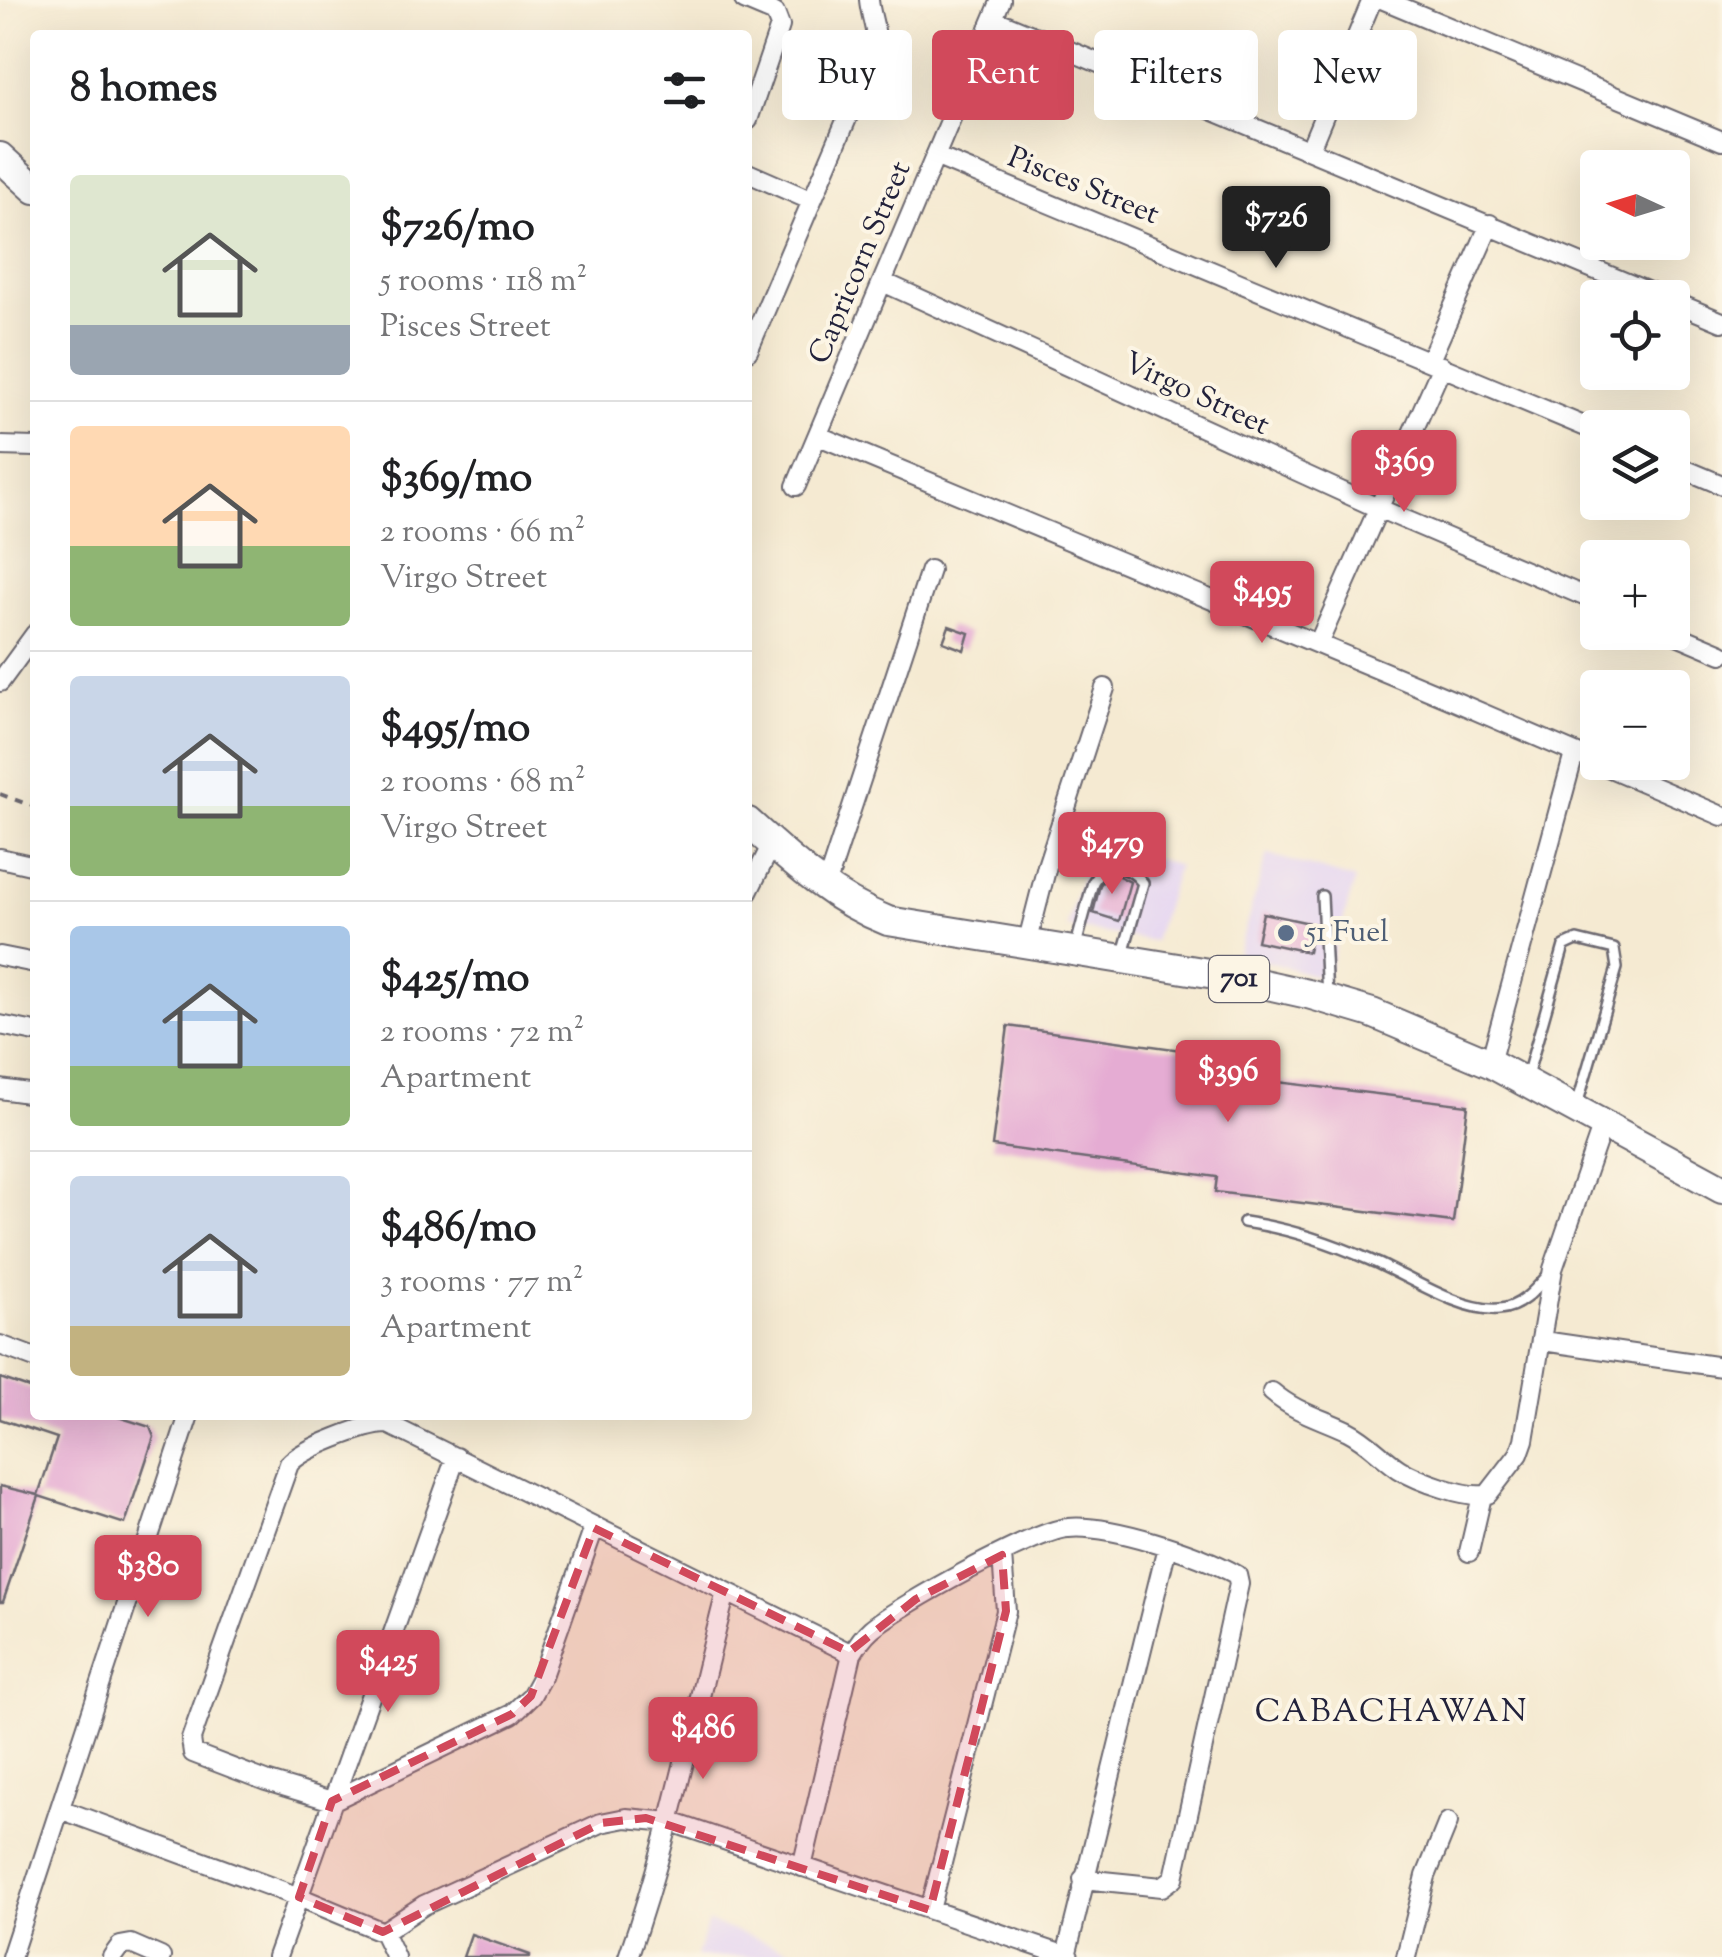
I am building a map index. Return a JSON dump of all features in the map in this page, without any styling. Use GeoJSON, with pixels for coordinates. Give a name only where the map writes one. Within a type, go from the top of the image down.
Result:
{"type":"FeatureCollection","features":[{"type":"Feature","properties":{"kind":"main road"},"geometry":{"type":"LineString","coordinates":[[0,158],[30,185]]}},
{"type":"Feature","properties":{"kind":"main road","name":"701"},"geometry":{"type":"LineString","coordinates":[[752,826],[825,888],[857,909],[888,921],[1227,976],[1372,1012],[1490,1063],[1722,1189]]}},
{"type":"Feature","properties":{"kind":"street"},"geometry":{"type":"LineString","coordinates":[[744,0],[770,10],[778,17],[780,26],[752,108]]}},
{"type":"Feature","properties":{"kind":"street"},"geometry":{"type":"LineString","coordinates":[[752,341],[878,42],[870,0]]}},
{"type":"Feature","properties":{"kind":"street","name":"Capricorn Street"},"geometry":{"type":"LineString","coordinates":[[796,486],[1001,0]]}},
{"type":"Feature","properties":{"kind":"street"},"geometry":{"type":"LineString","coordinates":[[1310,149],[1372,0]]}},
{"type":"Feature","properties":{"kind":"street"},"geometry":{"type":"LineString","coordinates":[[1384,0],[1722,141]]}},
{"type":"Feature","properties":{"kind":"street"},"geometry":{"type":"LineString","coordinates":[[994,19],[1622,280]]}},
{"type":"Feature","properties":{"kind":"street","name":"Pisces Street"},"geometry":{"type":"LineString","coordinates":[[936,156],[1580,424]]}},
{"type":"Feature","properties":{"kind":"street"},"geometry":{"type":"LineString","coordinates":[[752,175],[810,200]]}},
{"type":"Feature","properties":{"kind":"street"},"geometry":{"type":"LineString","coordinates":[[1318,644],[1380,510],[1490,224]]}},
{"type":"Feature","properties":{"kind":"street","name":"Virgo Street"},"geometry":{"type":"LineString","coordinates":[[883,282],[1380,510],[1580,594]]}},
{"type":"Feature","properties":{"kind":"street"},"geometry":{"type":"LineString","coordinates":[[1690,309],[1722,322]]}},
{"type":"Feature","properties":{"kind":"street"},"geometry":{"type":"LineString","coordinates":[[818,436],[1722,816]]}},
{"type":"Feature","properties":{"kind":"street"},"geometry":{"type":"LineString","coordinates":[[0,446],[30,447]]}},
{"type":"Feature","properties":{"kind":"street"},"geometry":{"type":"LineString","coordinates":[[1690,472],[1722,485]]}},
{"type":"Feature","properties":{"kind":"street"},"geometry":{"type":"LineString","coordinates":[[825,888],[930,570]]}},
{"type":"Feature","properties":{"kind":"street"},"geometry":{"type":"LineString","coordinates":[[1690,640],[1722,654]]}},
{"type":"Feature","properties":{"kind":"street"},"geometry":{"type":"LineString","coordinates":[[0,682],[30,641]]}},
{"type":"Feature","properties":{"kind":"street"},"geometry":{"type":"LineString","coordinates":[[1028,944],[1047,866],[1105,688]]}},
{"type":"Feature","properties":{"kind":"street"},"geometry":{"type":"LineString","coordinates":[[1490,1063],[1574,754]]}},
{"type":"Feature","properties":{"kind":"street"},"geometry":{"type":"LineString","coordinates":[[752,884],[772,844]]}},
{"type":"Feature","properties":{"kind":"street"},"geometry":{"type":"LineString","coordinates":[[0,858],[30,865]]}},
{"type":"Feature","properties":{"kind":"street"},"geometry":{"type":"LineString","coordinates":[[0,956],[30,962]]}},
{"type":"Feature","properties":{"kind":"street"},"geometry":{"type":"LineString","coordinates":[[0,1025],[30,1031]]}},
{"type":"Feature","properties":{"kind":"street"},"geometry":{"type":"LineString","coordinates":[[0,1089],[30,1093]]}},
{"type":"Feature","properties":{"kind":"street"},"geometry":{"type":"LineString","coordinates":[[1469,1552],[1482,1496],[1500,1482],[1519,1454],[1554,1269],[1602,1124]]}},
{"type":"Feature","properties":{"kind":"street"},"geometry":{"type":"LineString","coordinates":[[1543,1341],[1722,1367]]}},
{"type":"Feature","properties":{"kind":"street"},"geometry":{"type":"LineString","coordinates":[[0,1345],[30,1356]]}},
{"type":"Feature","properties":{"kind":"street"},"geometry":{"type":"LineString","coordinates":[[1272,1392],[1305,1414],[1360,1438],[1409,1475],[1482,1496]]}},
{"type":"Feature","properties":{"kind":"street"},"geometry":{"type":"LineString","coordinates":[[11,1957],[187,1420]]}},
{"type":"Feature","properties":{"kind":"street"},"geometry":{"type":"LineString","coordinates":[[594,1528],[542,1676],[512,1714],[332,1801],[196,1757],[191,1739],[289,1464],[302,1454],[369,1427],[388,1424],[852,1654]]}},
{"type":"Feature","properties":{"kind":"street"},"geometry":{"type":"LineString","coordinates":[[278,1957],[456,1457]]}},
{"type":"Feature","properties":{"kind":"street"},"geometry":{"type":"LineString","coordinates":[[802,1866],[852,1654],[872,1628],[916,1599],[1048,1531],[1088,1527],[1168,1547],[1222,1566],[1239,1579],[1174,1878],[1162,1887],[1084,1879]]}},
{"type":"Feature","properties":{"kind":"street"},"geometry":{"type":"LineString","coordinates":[[383,1932],[424,1905],[602,1824],[626,1818],[671,1822],[1068,1956],[1168,1547]]}},
{"type":"Feature","properties":{"kind":"street"},"geometry":{"type":"LineString","coordinates":[[930,1910],[1006,1611],[1002,1555]]}},
{"type":"Feature","properties":{"kind":"street"},"geometry":{"type":"LineString","coordinates":[[628,1957],[671,1822],[726,1592]]}},
{"type":"Feature","properties":{"kind":"street"},"geometry":{"type":"LineString","coordinates":[[60,1809],[383,1932],[395,1957]]}},
{"type":"Feature","properties":{"kind":"street"},"geometry":{"type":"LineString","coordinates":[[1406,1957],[1426,1876],[1448,1822]]}},
{"type":"Feature","properties":{"kind":"street"},"geometry":{"type":"LineString","coordinates":[[112,1957],[120,1946],[131,1944],[162,1957]]}},
{"type":"Feature","properties":{"kind":"lane"},"geometry":{"type":"LineString","coordinates":[[1074,952],[1092,882],[1101,870],[1121,867],[1143,884],[1122,960]]}},
{"type":"Feature","properties":{"kind":"lane"},"geometry":{"type":"LineString","coordinates":[[1322,896],[1328,1000]]}},
{"type":"Feature","properties":{"kind":"lane"},"geometry":{"type":"LineString","coordinates":[[1525,1082],[1564,946],[1577,940],[1614,949],[1617,968],[1576,1110]]}},
{"type":"Feature","properties":{"kind":"lane"},"geometry":{"type":"LineString","coordinates":[[1244,1222],[1282,1227],[1369,1259],[1454,1299],[1488,1309],[1515,1306],[1554,1269]]}},
{"type":"Feature","properties":{"kind":"path"},"geometry":{"type":"LineString","coordinates":[[0,794],[30,805]]}},
{"type":"Feature","properties":{"kind":"highlighted area"},"geometry":{"type":"Polygon","coordinates":[[[594,1528],[849,1652],[916,1599],[1002,1555],[1006,1611],[930,1910],[646,1818],[601,1823],[383,1932],[299,1897],[332,1801],[512,1714],[531,1696],[594,1528]]]}},
{"type":"Feature","properties":{"kind":"shaded area"},"geometry":{"type":"Polygon","coordinates":[[[1093,837],[1178,866],[1154,941],[1067,927],[1093,837]]]}},
{"type":"Feature","properties":{"kind":"shaded area"},"geometry":{"type":"Polygon","coordinates":[[[1267,854],[1355,880],[1326,979],[1238,953],[1267,854]]]}},
{"type":"Feature","properties":{"kind":"shaded area"},"geometry":{"type":"Polygon","coordinates":[[[708,1922],[810,1957],[696,1957],[708,1922]]]}},
{"type":"Feature","properties":{"kind":"building"},"geometry":{"type":"Polygon","coordinates":[[[949,626],[969,633],[964,650],[943,642],[949,626]]]}},
{"type":"Feature","properties":{"kind":"building"},"geometry":{"type":"Polygon","coordinates":[[[1117,875],[1130,882],[1119,921],[1093,913],[1100,885],[1106,877],[1117,875]]]}},
{"type":"Feature","properties":{"kind":"building","name":"51 Fuel"},"geometry":{"type":"Polygon","coordinates":[[[1263,913],[1314,924],[1308,952],[1257,941],[1263,913]]]}},
{"type":"Feature","properties":{"kind":"building"},"geometry":{"type":"Polygon","coordinates":[[[1008,1026],[1232,1057],[1229,1076],[1468,1105],[1453,1222],[1215,1192],[1217,1177],[992,1146],[1008,1026]]]}},
{"type":"Feature","properties":{"kind":"building"},"geometry":{"type":"Polygon","coordinates":[[[0,1378],[30,1388],[30,1420],[128,1420],[150,1427],[154,1437],[125,1524],[39,1496],[3,1602],[0,1486],[38,1495],[57,1438],[0,1419],[0,1378]]]}},
{"type":"Feature","properties":{"kind":"building"},"geometry":{"type":"Polygon","coordinates":[[[471,1934],[530,1955],[530,1957],[463,1957],[471,1934]]]}},
{"type":"Feature","properties":{"kind":"place","name":"51 Fuel"},"geometry":{"type":"Point","coordinates":[1286,933]}},
{"type":"Feature","properties":{"kind":"district","name":"CABACHAWAN"},"geometry":{"type":"Point","coordinates":[1392,1713]}}]}
